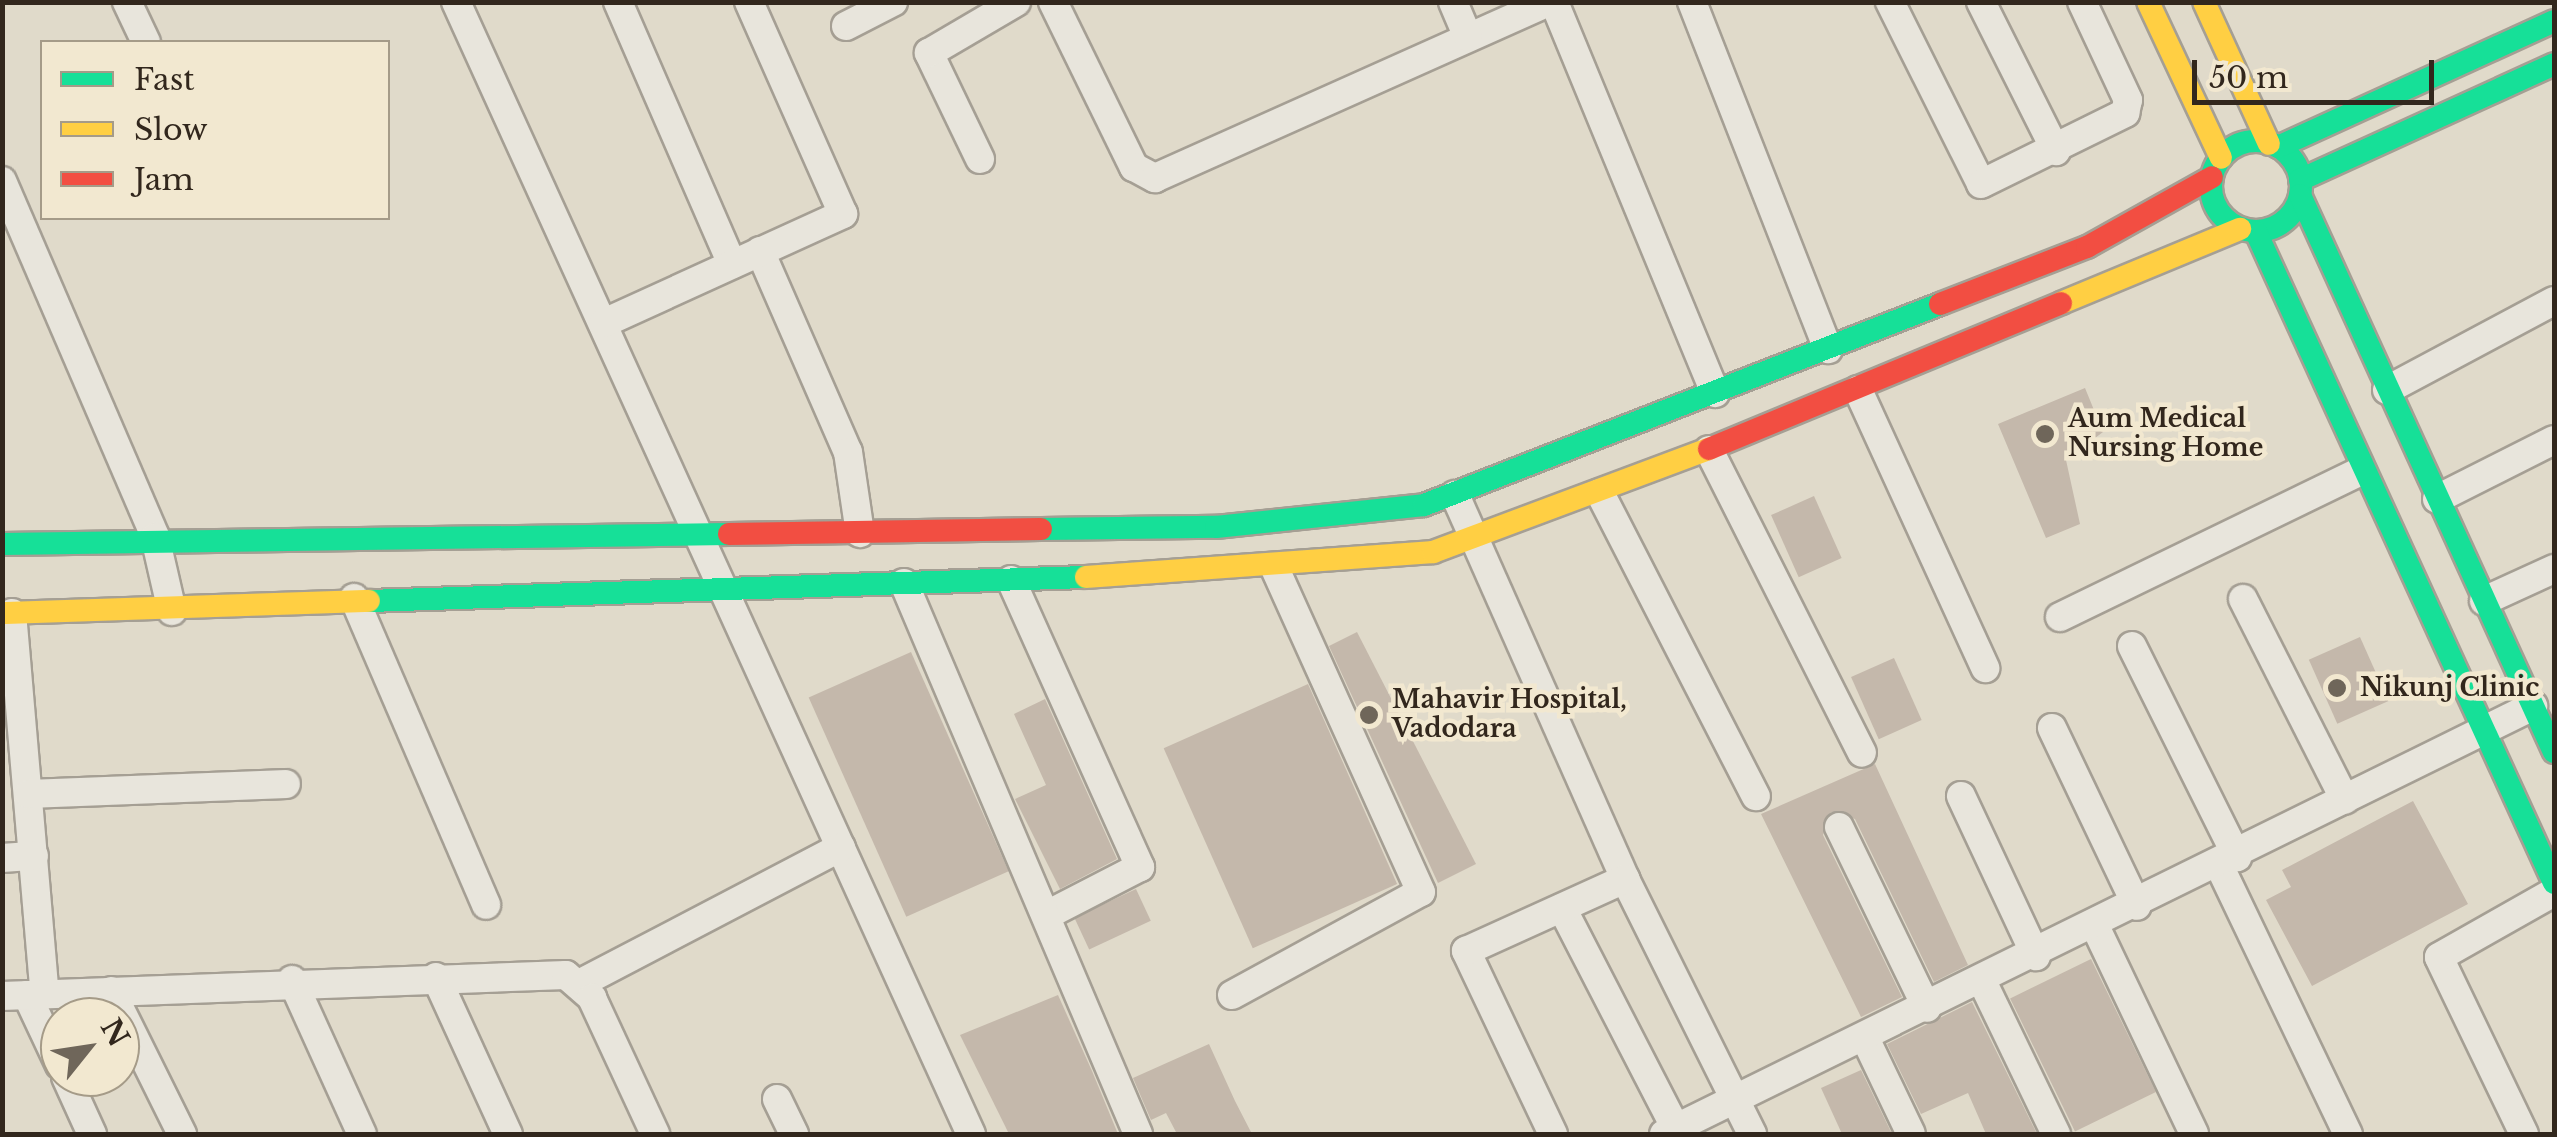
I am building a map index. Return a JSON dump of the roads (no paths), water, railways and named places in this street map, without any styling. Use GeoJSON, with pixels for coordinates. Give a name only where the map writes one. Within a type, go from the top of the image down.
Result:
{"type":"FeatureCollection","features":[{"type":"Feature","properties":{"kind":"street"},"geometry":{"type":"LineString","coordinates":[[127,2],[145,40]]}},
{"type":"Feature","properties":{"kind":"street"},"geometry":{"type":"LineString","coordinates":[[456,2],[971,1134]]}},
{"type":"Feature","properties":{"kind":"street"},"geometry":{"type":"LineString","coordinates":[[618,2],[732,264]]}},
{"type":"Feature","properties":{"kind":"street"},"geometry":{"type":"LineString","coordinates":[[604,323],[843,214],[748,2]]}},
{"type":"Feature","properties":{"kind":"street"},"geometry":{"type":"LineString","coordinates":[[846,26],[894,2]]}},
{"type":"Feature","properties":{"kind":"street"},"geometry":{"type":"LineString","coordinates":[[980,159],[929,53],[1016,2]]}},
{"type":"Feature","properties":{"kind":"street"},"geometry":{"type":"LineString","coordinates":[[1052,2],[1134,167],[1155,178],[1551,2],[1716,393]]}},
{"type":"Feature","properties":{"kind":"street"},"geometry":{"type":"LineString","coordinates":[[1452,2],[1468,37]]}},
{"type":"Feature","properties":{"kind":"street"},"geometry":{"type":"LineString","coordinates":[[1692,2],[1828,349]]}},
{"type":"Feature","properties":{"kind":"street"},"geometry":{"type":"LineString","coordinates":[[1890,2],[1976,180],[1987,183],[2115,122],[2128,100],[2082,2]]}},
{"type":"Feature","properties":{"kind":"street"},"geometry":{"type":"LineString","coordinates":[[1981,2],[2056,150]]}},
{"type":"Feature","properties":{"kind":"street"},"geometry":{"type":"LineString","coordinates":[[2148,2],[2216,167],[2218,211],[2248,230],[2554,883]]}},
{"type":"Feature","properties":{"kind":"street"},"geometry":{"type":"LineString","coordinates":[[2204,2],[2274,145],[2300,188],[2386,390],[2554,752]]}},
{"type":"Feature","properties":{"kind":"street"},"geometry":{"type":"LineString","coordinates":[[2,544],[155,536],[702,536],[1216,526],[1455,495],[2087,247],[2216,167],[2243,143],[2274,145],[2554,21]]}},
{"type":"Feature","properties":{"kind":"street"},"geometry":{"type":"LineString","coordinates":[[40,1025],[25,995],[34,856],[29,794],[12,720],[8,613],[172,611],[354,598],[721,584],[1012,580],[1275,568],[1477,539],[1600,494],[2248,230],[2284,222],[2300,188],[2554,64]]}},
{"type":"Feature","properties":{"kind":"street"},"geometry":{"type":"LineString","coordinates":[[2,181],[155,536],[172,611]]}},
{"type":"Feature","properties":{"kind":"street"},"geometry":{"type":"LineString","coordinates":[[760,251],[848,452],[860,533]]}},
{"type":"Feature","properties":{"kind":"street"},"geometry":{"type":"LineString","coordinates":[[2386,390],[2554,301]]}},
{"type":"Feature","properties":{"kind":"street"},"geometry":{"type":"LineString","coordinates":[[1858,390],[1985,668]]}},
{"type":"Feature","properties":{"kind":"street"},"geometry":{"type":"LineString","coordinates":[[2437,499],[2554,440]]}},
{"type":"Feature","properties":{"kind":"street"},"geometry":{"type":"LineString","coordinates":[[1709,450],[1862,753]]}},
{"type":"Feature","properties":{"kind":"street"},"geometry":{"type":"LineString","coordinates":[[2060,617],[2362,471]]}},
{"type":"Feature","properties":{"kind":"street"},"geometry":{"type":"LineString","coordinates":[[1600,494],[1756,796]]}},
{"type":"Feature","properties":{"kind":"street"},"geometry":{"type":"LineString","coordinates":[[1455,495],[1625,879],[1752,1134]]}},
{"type":"Feature","properties":{"kind":"street"},"geometry":{"type":"LineString","coordinates":[[1232,995],[1421,892],[1275,568]]}},
{"type":"Feature","properties":{"kind":"street"},"geometry":{"type":"LineString","coordinates":[[2484,601],[2554,568]]}},
{"type":"Feature","properties":{"kind":"street"},"geometry":{"type":"LineString","coordinates":[[1012,580],[1140,867],[1049,914]]}},
{"type":"Feature","properties":{"kind":"street"},"geometry":{"type":"LineString","coordinates":[[904,583],[1049,914],[1138,1134]]}},
{"type":"Feature","properties":{"kind":"street"},"geometry":{"type":"LineString","coordinates":[[354,598],[486,905]]}},
{"type":"Feature","properties":{"kind":"street"},"geometry":{"type":"LineString","coordinates":[[2244,599],[2346,800]]}},
{"type":"Feature","properties":{"kind":"street"},"geometry":{"type":"LineString","coordinates":[[2132,646],[2348,1134]]}},
{"type":"Feature","properties":{"kind":"street"},"geometry":{"type":"LineString","coordinates":[[1562,908],[1670,1132],[2228,862],[2533,706]]}},
{"type":"Feature","properties":{"kind":"street"},"geometry":{"type":"LineString","coordinates":[[2052,728],[2137,906]]}},
{"type":"Feature","properties":{"kind":"street"},"geometry":{"type":"LineString","coordinates":[[29,794],[286,784]]}},
{"type":"Feature","properties":{"kind":"street"},"geometry":{"type":"LineString","coordinates":[[1961,796],[2036,956]]}},
{"type":"Feature","properties":{"kind":"street"},"geometry":{"type":"LineString","coordinates":[[1840,827],[1928,1008]]}},
{"type":"Feature","properties":{"kind":"street"},"geometry":{"type":"LineString","coordinates":[[582,982],[840,847]]}},
{"type":"Feature","properties":{"kind":"street"},"geometry":{"type":"LineString","coordinates":[[2,858],[34,856]]}},
{"type":"Feature","properties":{"kind":"street"},"geometry":{"type":"LineString","coordinates":[[1553,1134],[1466,951],[1625,879]]}},
{"type":"Feature","properties":{"kind":"street"},"geometry":{"type":"LineString","coordinates":[[2524,1134],[2439,957],[2554,892]]}},
{"type":"Feature","properties":{"kind":"street"},"geometry":{"type":"LineString","coordinates":[[2096,926],[2194,1134]]}},
{"type":"Feature","properties":{"kind":"street"},"geometry":{"type":"LineString","coordinates":[[25,995],[292,980],[566,975],[582,982],[655,1134]]}},
{"type":"Feature","properties":{"kind":"street"},"geometry":{"type":"LineString","coordinates":[[436,977],[508,1134]]}},
{"type":"Feature","properties":{"kind":"street"},"geometry":{"type":"LineString","coordinates":[[292,980],[362,1134]]}},
{"type":"Feature","properties":{"kind":"street"},"geometry":{"type":"LineString","coordinates":[[1982,981],[2056,1134]]}},
{"type":"Feature","properties":{"kind":"street"},"geometry":{"type":"LineString","coordinates":[[112,991],[182,1134]]}},
{"type":"Feature","properties":{"kind":"street"},"geometry":{"type":"LineString","coordinates":[[1865,1038],[1911,1134]]}},
{"type":"Feature","properties":{"kind":"street"},"geometry":{"type":"LineString","coordinates":[[75,1097],[92,1134]]}},
{"type":"Feature","properties":{"kind":"street"},"geometry":{"type":"LineString","coordinates":[[777,1099],[794,1134]]}},
{"type":"Feature","properties":{"kind":"place","name":"Aum Medical Nursing Home"},"geometry":{"type":"Point","coordinates":[2045,434]}},
{"type":"Feature","properties":{"kind":"place","name":"Nikunj Clinic"},"geometry":{"type":"Point","coordinates":[2337,688]}},
{"type":"Feature","properties":{"kind":"place","name":"Mahavir Hospital, Vadodara"},"geometry":{"type":"Point","coordinates":[1369,715]}}]}
